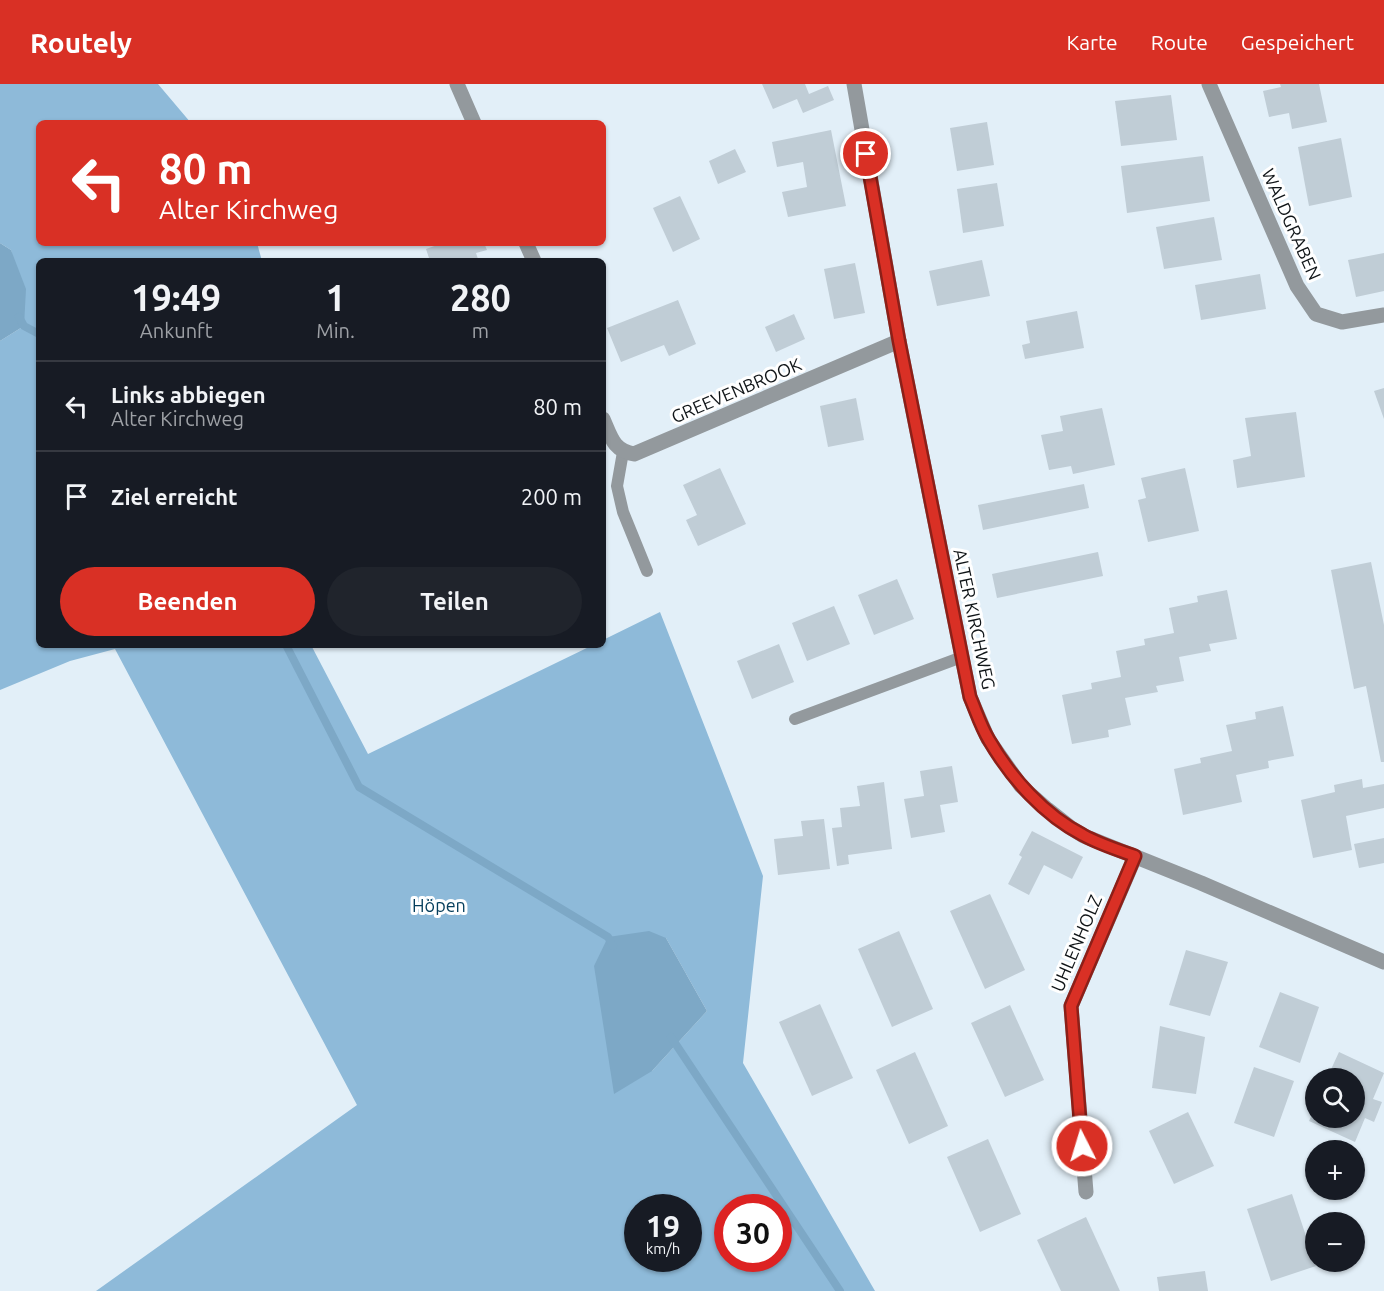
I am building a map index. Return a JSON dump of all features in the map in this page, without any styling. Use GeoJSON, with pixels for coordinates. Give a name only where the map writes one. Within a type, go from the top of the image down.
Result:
{"type":"FeatureCollection","features":[{"type":"Feature","properties":{"kind":"street"},"geometry":{"type":"LineString","coordinates":[[457,84],[473,120]]}},
{"type":"Feature","properties":{"kind":"street","name":"ALTER KIRCHWEG"},"geometry":{"type":"LineString","coordinates":[[854,84],[899,341],[970,697],[988,739],[1021,786],[1047,809],[1084,836],[1250,903],[1384,962]]}},
{"type":"Feature","properties":{"kind":"street","name":"WALDGRABEN"},"geometry":{"type":"LineString","coordinates":[[1209,84],[1297,286],[1316,314],[1341,322],[1384,315]]}},
{"type":"Feature","properties":{"kind":"street","name":"GREEVENBROOK"},"geometry":{"type":"LineString","coordinates":[[623,452],[634,454],[646,450],[899,341]]}},
{"type":"Feature","properties":{"kind":"street"},"geometry":{"type":"LineString","coordinates":[[606,425],[615,444],[623,452]]}},
{"type":"Feature","properties":{"kind":"street","name":"UHLENHOLZ"},"geometry":{"type":"LineString","coordinates":[[1086,1192],[1071,1006],[1135,856]]}},
{"type":"Feature","properties":{"kind":"lane"},"geometry":{"type":"LineString","coordinates":[[623,452],[617,486],[623,512],[647,572]]}},
{"type":"Feature","properties":{"kind":"lane"},"geometry":{"type":"LineString","coordinates":[[795,719],[962,657]]}},
{"type":"Feature","properties":{"kind":"green space","name":"Höpen"},"geometry":{"type":"Polygon","coordinates":[[[0,84],[158,84],[188,120],[36,120],[36,246],[258,246],[261,258],[36,258],[36,648],[313,648],[368,754],[587,648],[606,648],[606,639],[660,612],[763,876],[743,1063],[875,1291],[96,1291],[357,1105],[115,649],[70,661],[0,690],[0,341],[24,326],[11,250],[0,243],[0,84]],[[666,938],[652,1071],[707,1011],[666,938]]]}},
{"type":"Feature","properties":{"kind":"shaded area"},"geometry":{"type":"Polygon","coordinates":[[[0,243],[11,250],[26,289],[24,326],[0,341],[0,243]]]}},
{"type":"Feature","properties":{"kind":"shaded area"},"geometry":{"type":"Polygon","coordinates":[[[649,931],[666,938],[707,1011],[652,1071],[614,1094],[594,966],[608,937],[649,931]]]}},
{"type":"Feature","properties":{"kind":"building"},"geometry":{"type":"Polygon","coordinates":[[[762,84],[805,84],[809,94],[828,86],[834,100],[803,113],[797,99],[773,109],[762,84]]]}},
{"type":"Feature","properties":{"kind":"building"},"geometry":{"type":"Polygon","coordinates":[[[1280,84],[1319,84],[1327,122],[1292,129],[1289,113],[1269,117],[1263,91],[1281,87],[1280,84]]]}},
{"type":"Feature","properties":{"kind":"building"},"geometry":{"type":"Polygon","coordinates":[[[1171,95],[1177,140],[1121,146],[1115,101],[1171,95]]]}},
{"type":"Feature","properties":{"kind":"building"},"geometry":{"type":"Polygon","coordinates":[[[987,122],[994,165],[957,171],[950,128],[987,122]]]}},
{"type":"Feature","properties":{"kind":"building"},"geometry":{"type":"Polygon","coordinates":[[[831,130],[846,206],[788,217],[782,192],[807,187],[803,162],[777,167],[772,142],[831,130]]]}},
{"type":"Feature","properties":{"kind":"building"},"geometry":{"type":"Polygon","coordinates":[[[1341,138],[1352,197],[1309,206],[1298,147],[1341,138]]]}},
{"type":"Feature","properties":{"kind":"building"},"geometry":{"type":"Polygon","coordinates":[[[735,149],[746,172],[718,184],[709,161],[735,149]]]}},
{"type":"Feature","properties":{"kind":"building"},"geometry":{"type":"Polygon","coordinates":[[[1203,156],[1210,201],[1127,213],[1121,166],[1203,156]]]}},
{"type":"Feature","properties":{"kind":"building"},"geometry":{"type":"Polygon","coordinates":[[[997,183],[1004,226],[963,233],[957,189],[997,183]]]}},
{"type":"Feature","properties":{"kind":"building"},"geometry":{"type":"Polygon","coordinates":[[[680,196],[700,239],[673,252],[653,208],[680,196]]]}},
{"type":"Feature","properties":{"kind":"building"},"geometry":{"type":"Polygon","coordinates":[[[1214,217],[1222,260],[1164,269],[1156,227],[1214,217]]]}},
{"type":"Feature","properties":{"kind":"building"},"geometry":{"type":"Polygon","coordinates":[[[434,246],[485,246],[487,250],[476,253],[478,258],[429,258],[426,249],[434,246]]]}},
{"type":"Feature","properties":{"kind":"building"},"geometry":{"type":"Polygon","coordinates":[[[1384,253],[1384,291],[1356,297],[1348,260],[1384,253]]]}},
{"type":"Feature","properties":{"kind":"building"},"geometry":{"type":"Polygon","coordinates":[[[982,260],[990,296],[937,306],[929,271],[982,260]]]}},
{"type":"Feature","properties":{"kind":"building"},"geometry":{"type":"Polygon","coordinates":[[[855,263],[865,313],[834,319],[824,269],[855,263]]]}},
{"type":"Feature","properties":{"kind":"building"},"geometry":{"type":"Polygon","coordinates":[[[1260,274],[1266,309],[1201,320],[1195,285],[1260,274]]]}},
{"type":"Feature","properties":{"kind":"building"},"geometry":{"type":"Polygon","coordinates":[[[678,300],[696,344],[669,356],[664,345],[621,362],[607,328],[678,300]]]}},
{"type":"Feature","properties":{"kind":"building"},"geometry":{"type":"Polygon","coordinates":[[[1077,311],[1084,348],[1025,359],[1022,345],[1030,343],[1026,321],[1077,311]]]}},
{"type":"Feature","properties":{"kind":"building"},"geometry":{"type":"Polygon","coordinates":[[[794,314],[805,339],[776,352],[765,327],[794,314]]]}},
{"type":"Feature","properties":{"kind":"building"},"geometry":{"type":"Polygon","coordinates":[[[1384,388],[1384,419],[1374,391],[1384,388]]]}},
{"type":"Feature","properties":{"kind":"building"},"geometry":{"type":"Polygon","coordinates":[[[856,398],[864,440],[828,447],[820,406],[856,398]]]}},
{"type":"Feature","properties":{"kind":"building"},"geometry":{"type":"Polygon","coordinates":[[[1102,408],[1115,465],[1073,474],[1071,466],[1049,470],[1041,435],[1063,431],[1060,416],[1102,408]]]}},
{"type":"Feature","properties":{"kind":"building"},"geometry":{"type":"Polygon","coordinates":[[[1296,412],[1305,477],[1237,488],[1233,460],[1251,456],[1245,418],[1296,412]]]}},
{"type":"Feature","properties":{"kind":"building"},"geometry":{"type":"Polygon","coordinates":[[[720,468],[746,524],[698,546],[686,520],[697,515],[683,485],[720,468]]]}},
{"type":"Feature","properties":{"kind":"building"},"geometry":{"type":"Polygon","coordinates":[[[1185,468],[1199,531],[1148,542],[1138,500],[1146,498],[1141,478],[1185,468]]]}},
{"type":"Feature","properties":{"kind":"building"},"geometry":{"type":"Polygon","coordinates":[[[1084,484],[1089,508],[983,530],[978,505],[1084,484]]]}},
{"type":"Feature","properties":{"kind":"building"},"geometry":{"type":"Polygon","coordinates":[[[1098,552],[1103,576],[997,598],[992,574],[1098,552]]]}},
{"type":"Feature","properties":{"kind":"building"},"geometry":{"type":"Polygon","coordinates":[[[1371,562],[1384,625],[1384,762],[1381,762],[1366,686],[1354,689],[1331,570],[1371,562]]]}},
{"type":"Feature","properties":{"kind":"building"},"geometry":{"type":"Polygon","coordinates":[[[897,579],[914,619],[874,635],[858,595],[897,579]]]}},
{"type":"Feature","properties":{"kind":"building"},"geometry":{"type":"Polygon","coordinates":[[[1227,590],[1237,639],[1209,644],[1211,651],[1179,657],[1184,681],[1156,686],[1158,692],[1125,698],[1131,725],[1108,730],[1109,737],[1072,744],[1062,695],[1092,689],[1091,683],[1121,677],[1116,651],[1145,645],[1144,639],[1174,633],[1169,608],[1198,602],[1197,596],[1227,590]]]}},
{"type":"Feature","properties":{"kind":"building"},"geometry":{"type":"Polygon","coordinates":[[[834,606],[850,644],[807,661],[792,623],[834,606]]]}},
{"type":"Feature","properties":{"kind":"building"},"geometry":{"type":"Polygon","coordinates":[[[779,644],[794,682],[752,699],[737,661],[779,644]]]}},
{"type":"Feature","properties":{"kind":"building"},"geometry":{"type":"Polygon","coordinates":[[[1283,706],[1294,756],[1268,761],[1269,768],[1236,775],[1242,802],[1183,815],[1174,769],[1201,763],[1200,758],[1232,751],[1226,725],[1256,719],[1255,712],[1283,706]]]}},
{"type":"Feature","properties":{"kind":"building"},"geometry":{"type":"Polygon","coordinates":[[[952,766],[958,802],[940,805],[945,832],[911,838],[904,799],[924,796],[920,771],[952,766]]]}},
{"type":"Feature","properties":{"kind":"building"},"geometry":{"type":"Polygon","coordinates":[[[1362,779],[1363,788],[1384,784],[1384,808],[1346,816],[1352,850],[1313,858],[1301,800],[1335,792],[1334,785],[1362,779]]]}},
{"type":"Feature","properties":{"kind":"building"},"geometry":{"type":"Polygon","coordinates":[[[884,782],[892,849],[848,855],[849,864],[837,866],[832,828],[842,827],[840,808],[860,806],[857,786],[884,782]]]}},
{"type":"Feature","properties":{"kind":"building"},"geometry":{"type":"Polygon","coordinates":[[[824,819],[830,869],[778,875],[774,839],[803,836],[801,821],[824,819]]]}},
{"type":"Feature","properties":{"kind":"building"},"geometry":{"type":"Polygon","coordinates":[[[1032,831],[1083,857],[1072,879],[1044,865],[1029,895],[1008,884],[1022,857],[1019,855],[1032,831]]]}},
{"type":"Feature","properties":{"kind":"building"},"geometry":{"type":"Polygon","coordinates":[[[1384,838],[1384,863],[1359,868],[1354,844],[1384,838]]]}},
{"type":"Feature","properties":{"kind":"building"},"geometry":{"type":"Polygon","coordinates":[[[990,894],[1025,970],[985,989],[950,911],[990,894]]]}},
{"type":"Feature","properties":{"kind":"building"},"geometry":{"type":"Polygon","coordinates":[[[899,931],[933,1009],[892,1027],[858,949],[899,931]]]}},
{"type":"Feature","properties":{"kind":"building"},"geometry":{"type":"Polygon","coordinates":[[[1186,950],[1228,962],[1210,1016],[1169,1005],[1186,950]]]}},
{"type":"Feature","properties":{"kind":"building"},"geometry":{"type":"Polygon","coordinates":[[[1280,992],[1319,1007],[1300,1063],[1259,1047],[1280,992]]]}},
{"type":"Feature","properties":{"kind":"building"},"geometry":{"type":"Polygon","coordinates":[[[820,1004],[853,1078],[812,1096],[779,1022],[820,1004]]]}},
{"type":"Feature","properties":{"kind":"building"},"geometry":{"type":"Polygon","coordinates":[[[1010,1005],[1044,1080],[1005,1097],[971,1023],[1010,1005]]]}},
{"type":"Feature","properties":{"kind":"building"},"geometry":{"type":"Polygon","coordinates":[[[1160,1026],[1205,1037],[1196,1094],[1152,1088],[1160,1026]]]}},
{"type":"Feature","properties":{"kind":"building"},"geometry":{"type":"Polygon","coordinates":[[[915,1052],[948,1126],[909,1144],[876,1070],[915,1052]]]}},
{"type":"Feature","properties":{"kind":"building"},"geometry":{"type":"Polygon","coordinates":[[[1339,1052],[1384,1073],[1373,1099],[1382,1102],[1374,1122],[1365,1118],[1365,1068],[1332,1068],[1339,1052]]]}},
{"type":"Feature","properties":{"kind":"building"},"geometry":{"type":"Polygon","coordinates":[[[1254,1067],[1294,1081],[1274,1137],[1234,1123],[1254,1067]]]}},
{"type":"Feature","properties":{"kind":"building"},"geometry":{"type":"Polygon","coordinates":[[[1188,1112],[1214,1166],[1174,1184],[1149,1131],[1188,1112]]]}},
{"type":"Feature","properties":{"kind":"building"},"geometry":{"type":"Polygon","coordinates":[[[1324,1128],[1361,1128],[1356,1140],[1351,1140],[1324,1128]]]}},
{"type":"Feature","properties":{"kind":"building"},"geometry":{"type":"Polygon","coordinates":[[[988,1139],[1021,1214],[980,1232],[947,1157],[988,1139]]]}},
{"type":"Feature","properties":{"kind":"building"},"geometry":{"type":"Polygon","coordinates":[[[1292,1194],[1305,1233],[1305,1270],[1271,1281],[1247,1209],[1292,1194]]]}},
{"type":"Feature","properties":{"kind":"building"},"geometry":{"type":"Polygon","coordinates":[[[1086,1217],[1120,1291],[1061,1291],[1037,1240],[1086,1217]]]}},
{"type":"Feature","properties":{"kind":"building"},"geometry":{"type":"Polygon","coordinates":[[[1205,1271],[1208,1291],[1159,1291],[1157,1277],[1205,1271]]]}},
{"type":"Feature","properties":{"kind":"waterway"},"geometry":{"type":"LineString","coordinates":[[19,317],[24,326],[36,332]]}},
{"type":"Feature","properties":{"kind":"waterway"},"geometry":{"type":"LineString","coordinates":[[288,648],[359,787],[608,937],[613,946]]}},
{"type":"Feature","properties":{"kind":"waterway"},"geometry":{"type":"LineString","coordinates":[[671,1037],[840,1291]]}},
{"type":"Feature","properties":{"kind":"route"},"geometry":{"type":"LineString","coordinates":[[866,154],[899,341],[970,697],[988,739],[1021,786],[1047,809],[1084,836],[1135,856],[1071,1006],[1082,1146]]}}]}
